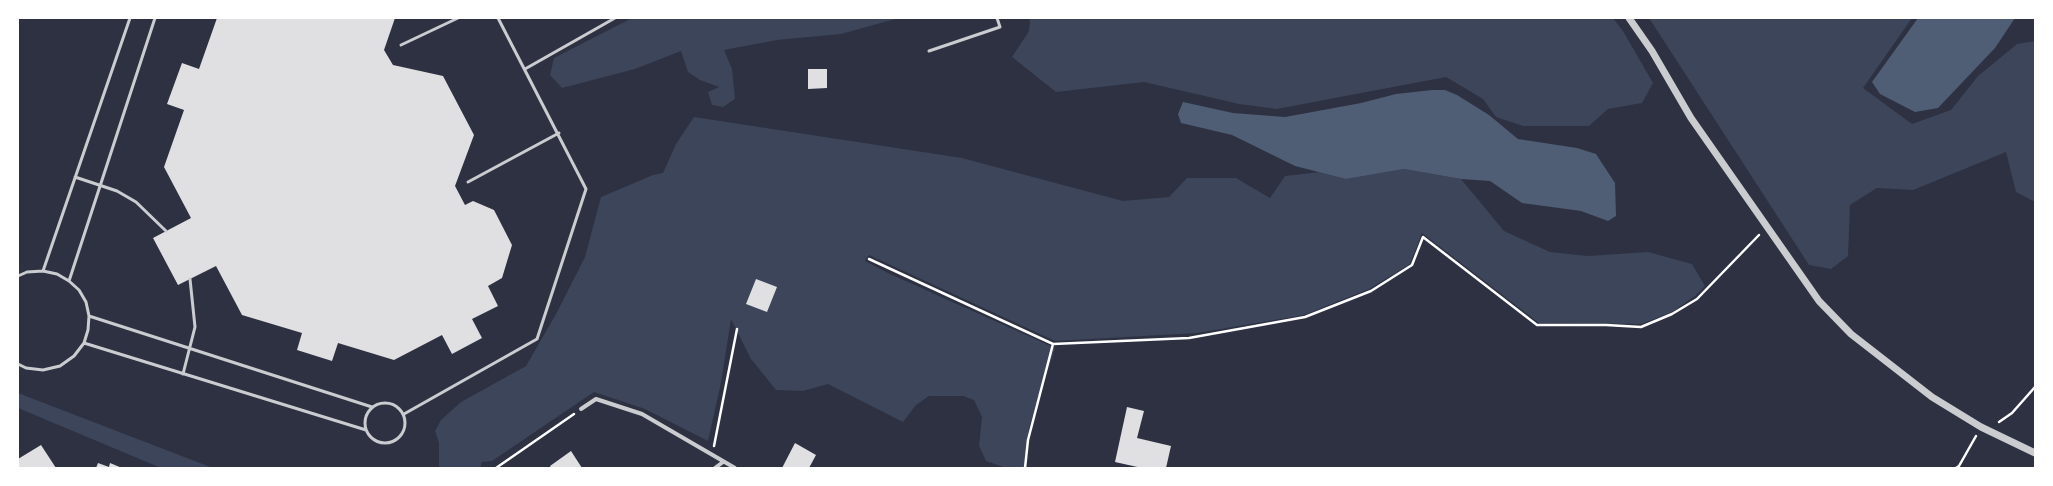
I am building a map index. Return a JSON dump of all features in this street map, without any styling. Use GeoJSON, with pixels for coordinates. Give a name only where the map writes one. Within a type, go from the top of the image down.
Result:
{"type":"FeatureCollection","features":[{"type":"Feature","properties":{"kind":"street"},"geometry":{"type":"LineString","coordinates":[[1629,18],[1652,51],[1691,118],[1819,301],[1851,334],[1932,397],[1981,427],[2035,453]]}},
{"type":"Feature","properties":{"kind":"street"},"geometry":{"type":"LineString","coordinates":[[581,409],[596,399],[642,414],[735,468]]}},
{"type":"Feature","properties":{"kind":"street"},"geometry":{"type":"LineString","coordinates":[[715,468],[723,462]]}},
{"type":"Feature","properties":{"kind":"lane"},"geometry":{"type":"LineString","coordinates":[[43,271],[130,18]]}},
{"type":"Feature","properties":{"kind":"lane"},"geometry":{"type":"LineString","coordinates":[[69,281],[155,18]]}},
{"type":"Feature","properties":{"kind":"lane"},"geometry":{"type":"LineString","coordinates":[[401,45],[458,18]]}},
{"type":"Feature","properties":{"kind":"lane"},"geometry":{"type":"LineString","coordinates":[[404,414],[537,339],[586,189],[559,133],[498,18]]}},
{"type":"Feature","properties":{"kind":"lane"},"geometry":{"type":"LineString","coordinates":[[525,69],[615,18]]}},
{"type":"Feature","properties":{"kind":"lane"},"geometry":{"type":"LineString","coordinates":[[929,51],[1000,27],[997,18]]}},
{"type":"Feature","properties":{"kind":"lane"},"geometry":{"type":"LineString","coordinates":[[468,182],[559,133]]}},
{"type":"Feature","properties":{"kind":"lane"},"geometry":{"type":"LineString","coordinates":[[76,177],[101,185],[136,202],[166,231]]}},
{"type":"Feature","properties":{"kind":"lane"},"geometry":{"type":"LineString","coordinates":[[18,276],[28,272],[43,271],[57,274],[69,281],[79,290],[86,302],[89,316],[88,330],[84,343],[74,356],[60,366],[43,370],[26,368],[18,364]]}},
{"type":"Feature","properties":{"kind":"lane"},"geometry":{"type":"LineString","coordinates":[[183,374],[195,327],[190,279]]}},
{"type":"Feature","properties":{"kind":"lane"},"geometry":{"type":"LineString","coordinates":[[89,316],[372,407]]}},
{"type":"Feature","properties":{"kind":"lane"},"geometry":{"type":"LineString","coordinates":[[84,343],[366,430]]}},
{"type":"Feature","properties":{"kind":"lane"},"geometry":{"type":"LineString","coordinates":[[384,402],[390,403],[396,405],[404,414],[405,427],[399,438],[393,442],[380,443],[374,440],[366,430],[365,418],[372,407],[384,402]]}},
{"type":"Feature","properties":{"kind":"path"},"geometry":{"type":"LineString","coordinates":[[869,259],[1053,344],[1189,338],[1305,317],[1371,291],[1412,265],[1423,237],[1538,325],[1606,325],[1641,327],[1672,314],[1697,298],[1766,227]]}},
{"type":"Feature","properties":{"kind":"path"},"geometry":{"type":"LineString","coordinates":[[723,462],[714,453],[714,446],[737,329]]}},
{"type":"Feature","properties":{"kind":"path"},"geometry":{"type":"LineString","coordinates":[[1025,468],[1028,440],[1053,344]]}},
{"type":"Feature","properties":{"kind":"path"},"geometry":{"type":"LineString","coordinates":[[1956,468],[1960,466],[1981,427],[2002,421],[2035,387]]}},
{"type":"Feature","properties":{"kind":"path"},"geometry":{"type":"LineString","coordinates":[[496,468],[581,409]]}},
{"type":"Feature","properties":{"kind":"shaded area"},"geometry":{"type":"Polygon","coordinates":[[[632,18],[899,18],[841,34],[777,40],[724,50],[732,69],[735,99],[723,107],[712,105],[708,92],[719,87],[700,80],[688,72],[681,51],[635,69],[562,88],[550,75],[554,58],[632,18]]]}},
{"type":"Feature","properties":{"kind":"shaded area"},"geometry":{"type":"Polygon","coordinates":[[[1030,18],[1613,18],[1623,31],[1653,83],[1642,103],[1608,109],[1589,126],[1523,126],[1496,117],[1483,99],[1446,77],[1277,109],[1239,104],[1144,82],[1056,92],[1012,57],[1029,31],[1030,18]]]}},
{"type":"Feature","properties":{"kind":"shaded area"},"geometry":{"type":"Polygon","coordinates":[[[1649,18],[1912,18],[1863,88],[1912,124],[1951,110],[1978,76],[2017,44],[2035,41],[2035,202],[2016,192],[2006,152],[1913,190],[1877,188],[1850,205],[1848,256],[1831,269],[1809,265],[1649,18]]]}},
{"type":"Feature","properties":{"kind":"shaded area"},"geometry":{"type":"Polygon","coordinates":[[[1918,18],[2015,18],[1995,48],[1938,108],[1915,112],[1880,94],[1872,82],[1918,18]]]}},
{"type":"Feature","properties":{"kind":"shaded area"},"geometry":{"type":"Polygon","coordinates":[[[1445,90],[1457,95],[1489,115],[1518,139],[1577,148],[1596,154],[1615,183],[1616,216],[1608,221],[1581,211],[1522,203],[1490,181],[1461,179],[1404,169],[1346,179],[1295,166],[1232,135],[1181,123],[1178,114],[1183,102],[1233,113],[1285,117],[1361,103],[1396,94],[1445,90]]]}},
{"type":"Feature","properties":{"kind":"shaded area"},"geometry":{"type":"Polygon","coordinates":[[[694,117],[962,158],[1123,201],[1169,197],[1187,178],[1236,178],[1270,198],[1285,176],[1319,172],[1346,179],[1404,169],[1461,179],[1504,231],[1550,252],[1588,256],[1648,252],[1692,264],[1705,286],[1695,296],[1672,312],[1641,324],[1539,323],[1422,233],[1410,264],[1369,289],[1304,315],[1197,333],[1055,341],[869,255],[865,261],[888,273],[1055,348],[1029,428],[1025,468],[1006,468],[986,461],[979,446],[982,417],[974,400],[963,396],[929,396],[916,405],[903,422],[828,384],[803,391],[776,390],[751,359],[731,319],[721,383],[708,441],[645,409],[594,392],[492,461],[482,462],[480,468],[439,468],[439,443],[435,431],[441,420],[461,402],[526,366],[556,314],[585,257],[601,197],[653,175],[663,173],[676,144],[694,117]]]}},
{"type":"Feature","properties":{"kind":"shaded area"},"geometry":{"type":"Polygon","coordinates":[[[18,393],[213,468],[161,468],[18,408],[18,393]]]}},
{"type":"Feature","properties":{"kind":"building"},"geometry":{"type":"Polygon","coordinates":[[[217,18],[395,18],[384,50],[393,65],[443,76],[474,135],[455,186],[465,205],[473,201],[494,210],[512,245],[502,278],[488,286],[498,306],[472,319],[482,338],[452,354],[442,335],[394,360],[338,343],[332,361],[297,350],[302,333],[242,315],[216,266],[178,285],[153,238],[191,218],[164,167],[184,110],[167,104],[182,63],[199,69],[217,18]]]}},
{"type":"Feature","properties":{"kind":"building"},"geometry":{"type":"Polygon","coordinates":[[[808,69],[827,69],[827,88],[808,89],[808,69]]]}},
{"type":"Feature","properties":{"kind":"building"},"geometry":{"type":"Polygon","coordinates":[[[756,279],[777,287],[767,312],[746,304],[756,279]]]}},
{"type":"Feature","properties":{"kind":"building"},"geometry":{"type":"Polygon","coordinates":[[[1127,407],[1144,411],[1137,438],[1171,446],[1166,468],[1142,468],[1115,462],[1127,407]]]}},
{"type":"Feature","properties":{"kind":"building"},"geometry":{"type":"Polygon","coordinates":[[[795,443],[816,455],[809,468],[782,468],[795,443]]]}},
{"type":"Feature","properties":{"kind":"building"},"geometry":{"type":"Polygon","coordinates":[[[41,445],[56,468],[18,468],[18,459],[41,445]]]}},
{"type":"Feature","properties":{"kind":"building"},"geometry":{"type":"Polygon","coordinates":[[[571,451],[582,468],[551,468],[550,466],[571,451]]]}},
{"type":"Feature","properties":{"kind":"building"},"geometry":{"type":"Polygon","coordinates":[[[98,463],[109,467],[110,463],[122,468],[96,468],[98,463]]]}}]}
